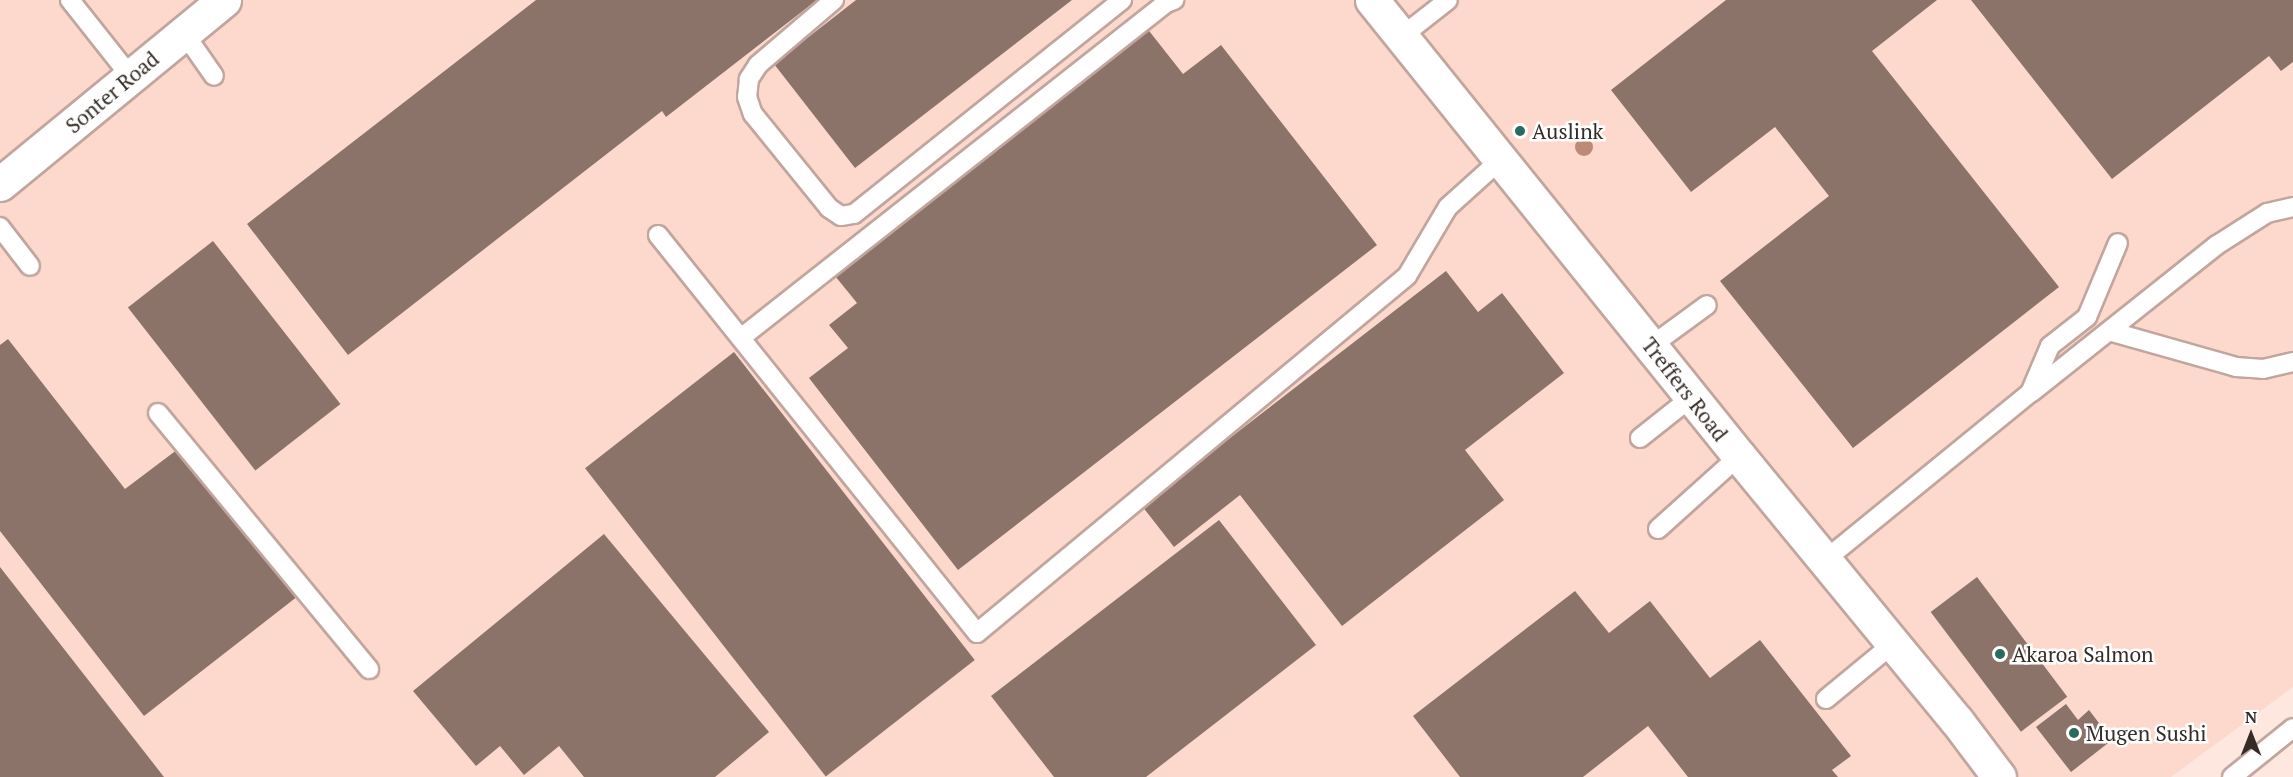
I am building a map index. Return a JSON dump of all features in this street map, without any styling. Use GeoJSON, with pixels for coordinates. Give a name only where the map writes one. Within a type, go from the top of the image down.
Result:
{"type":"FeatureCollection","features":[{"type":"Feature","properties":{"kind":"street","name":"Sonter Road"},"geometry":{"type":"LineString","coordinates":[[4,173],[131,77],[224,0]]}},
{"type":"Feature","properties":{"kind":"street","name":"Treffers Road"},"geometry":{"type":"LineString","coordinates":[[1372,0],[1739,456],[1894,644],[1999,777]]}},
{"type":"Feature","properties":{"kind":"lane"},"geometry":{"type":"LineString","coordinates":[[70,0],[131,77]]}},
{"type":"Feature","properties":{"kind":"lane"},"geometry":{"type":"LineString","coordinates":[[834,0],[758,64],[749,79],[747,97],[753,114],[829,208],[842,216],[854,214],[1122,0]]}},
{"type":"Feature","properties":{"kind":"lane"},"geometry":{"type":"LineString","coordinates":[[742,337],[1166,3],[1174,0]]}},
{"type":"Feature","properties":{"kind":"lane"},"geometry":{"type":"LineString","coordinates":[[1402,36],[1448,0]]}},
{"type":"Feature","properties":{"kind":"lane"},"geometry":{"type":"LineString","coordinates":[[184,33],[214,76]]}},
{"type":"Feature","properties":{"kind":"lane"},"geometry":{"type":"LineString","coordinates":[[658,235],[977,633],[1407,276],[1449,207],[1500,160]]}},
{"type":"Feature","properties":{"kind":"lane"},"geometry":{"type":"LineString","coordinates":[[1825,560],[2217,244],[2267,213],[2293,207]]}},
{"type":"Feature","properties":{"kind":"lane"},"geometry":{"type":"LineString","coordinates":[[0,227],[30,266]]}},
{"type":"Feature","properties":{"kind":"lane"},"geometry":{"type":"LineString","coordinates":[[2030,393],[2050,346],[2087,317],[2118,243]]}},
{"type":"Feature","properties":{"kind":"lane"},"geometry":{"type":"LineString","coordinates":[[1651,346],[1707,304]]}},
{"type":"Feature","properties":{"kind":"lane"},"geometry":{"type":"LineString","coordinates":[[2109,331],[2236,367],[2263,369],[2293,362]]}},
{"type":"Feature","properties":{"kind":"lane"},"geometry":{"type":"LineString","coordinates":[[1640,438],[1693,396]]}},
{"type":"Feature","properties":{"kind":"lane"},"geometry":{"type":"LineString","coordinates":[[158,413],[369,669]]}},
{"type":"Feature","properties":{"kind":"lane"},"geometry":{"type":"LineString","coordinates":[[1658,529],[1739,456]]}},
{"type":"Feature","properties":{"kind":"lane"},"geometry":{"type":"LineString","coordinates":[[1826,699],[1894,644]]}},
{"type":"Feature","properties":{"kind":"lane"},"geometry":{"type":"LineString","coordinates":[[2232,777],[2293,728]]}},
{"type":"Feature","properties":{"kind":"shaded area"},"geometry":{"type":"Polygon","coordinates":[[[0,0],[2293,0],[2293,687],[2171,777],[0,777],[0,0]]]}},
{"type":"Feature","properties":{"kind":"building"},"geometry":{"type":"Polygon","coordinates":[[[536,0],[817,0],[666,117],[662,111],[348,355],[247,224],[536,0]]]}},
{"type":"Feature","properties":{"kind":"building"},"geometry":{"type":"Polygon","coordinates":[[[856,0],[1072,0],[855,168],[774,64],[856,0]]]}},
{"type":"Feature","properties":{"kind":"building"},"geometry":{"type":"Polygon","coordinates":[[[1726,0],[1937,0],[1872,51],[2059,287],[1853,448],[1720,281],[1829,196],[1775,127],[1691,192],[1611,90],[1726,0]]]}},
{"type":"Feature","properties":{"kind":"building"},"geometry":{"type":"Polygon","coordinates":[[[1971,0],[2293,0],[2293,62],[2281,71],[2269,56],[2112,179],[1971,0]]]}},
{"type":"Feature","properties":{"kind":"building"},"geometry":{"type":"Polygon","coordinates":[[[1146,27],[1183,74],[1221,45],[1377,245],[958,570],[809,378],[848,348],[829,325],[857,303],[831,271],[1146,27]]]}},
{"type":"Feature","properties":{"kind":"building"},"geometry":{"type":"Polygon","coordinates":[[[213,241],[340,404],[255,471],[128,307],[213,241]]]}},
{"type":"Feature","properties":{"kind":"building"},"geometry":{"type":"Polygon","coordinates":[[[1446,271],[1478,312],[1502,293],[1564,373],[1465,450],[1504,500],[1342,626],[1240,495],[1174,547],[1142,506],[1446,271]]]}},
{"type":"Feature","properties":{"kind":"building"},"geometry":{"type":"Polygon","coordinates":[[[8,339],[125,489],[182,446],[298,596],[144,716],[0,531],[0,345],[8,339]]]}},
{"type":"Feature","properties":{"kind":"building"},"geometry":{"type":"Polygon","coordinates":[[[734,352],[975,660],[826,776],[585,468],[734,352]]]}},
{"type":"Feature","properties":{"kind":"building"},"geometry":{"type":"Polygon","coordinates":[[[1219,520],[1316,645],[1146,777],[1054,777],[991,696],[1219,520]]]}},
{"type":"Feature","properties":{"kind":"building"},"geometry":{"type":"Polygon","coordinates":[[[604,534],[769,732],[715,777],[584,777],[559,746],[524,775],[500,746],[476,766],[413,691],[604,534]]]}},
{"type":"Feature","properties":{"kind":"building"},"geometry":{"type":"Polygon","coordinates":[[[0,567],[164,777],[0,777],[0,567]]]}},
{"type":"Feature","properties":{"kind":"building","name":"Akaroa Salmon"},"geometry":{"type":"Polygon","coordinates":[[[1977,577],[2067,697],[2021,732],[1931,612],[1977,577]]]}},
{"type":"Feature","properties":{"kind":"building"},"geometry":{"type":"Polygon","coordinates":[[[1575,591],[1609,633],[1650,601],[1710,678],[1760,640],[1851,756],[1832,770],[1838,777],[1688,777],[1648,726],[1583,777],[1460,777],[1413,716],[1575,591]]]}},
{"type":"Feature","properties":{"kind":"building","name":"Mugen Sushi"},"geometry":{"type":"Polygon","coordinates":[[[2066,704],[2078,720],[2089,710],[2112,740],[2071,772],[2036,727],[2066,704]]]}},
{"type":"Feature","properties":{"kind":"place","name":"Auslink"},"geometry":{"type":"Point","coordinates":[1520,131]}},
{"type":"Feature","properties":{"kind":"place","name":"Akaroa Salmon"},"geometry":{"type":"Point","coordinates":[2000,654]}},
{"type":"Feature","properties":{"kind":"place","name":"Mugen Sushi"},"geometry":{"type":"Point","coordinates":[2074,733]}}]}
